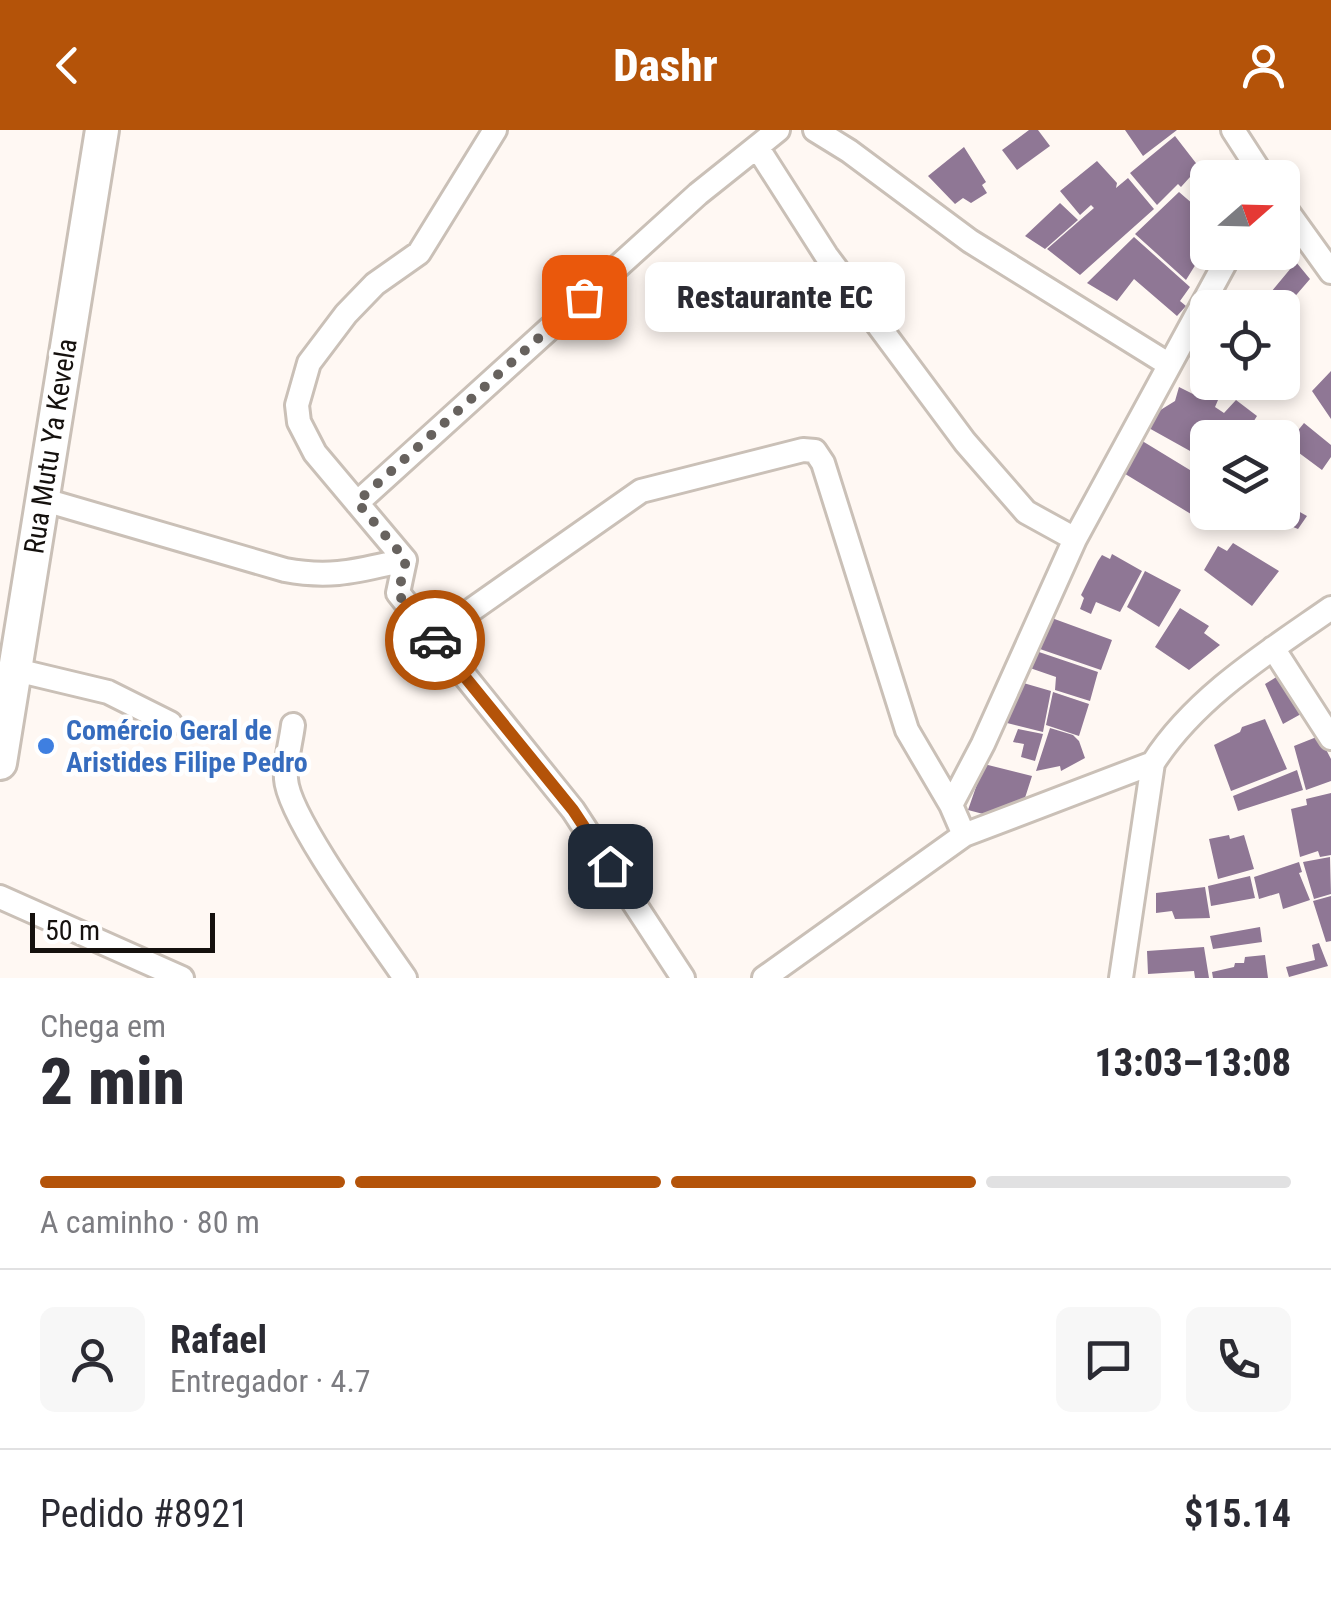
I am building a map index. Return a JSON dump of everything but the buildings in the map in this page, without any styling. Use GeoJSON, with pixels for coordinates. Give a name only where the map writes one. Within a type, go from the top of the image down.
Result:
{"type":"FeatureCollection","features":[{"type":"Feature","properties":{"kind":"main road","name":"Rua Mutu Ya Kevela"},"geometry":{"type":"LineString","coordinates":[[0,763],[102,130]]}},
{"type":"Feature","properties":{"kind":"street"},"geometry":{"type":"LineString","coordinates":[[406,560],[326,468],[299,422],[297,406],[308,362],[376,284],[419,253],[495,130]]}},
{"type":"Feature","properties":{"kind":"street"},"geometry":{"type":"LineString","coordinates":[[357,502],[698,194],[778,130]]}},
{"type":"Feature","properties":{"kind":"street"},"geometry":{"type":"LineString","coordinates":[[815,130],[970,241],[1168,364]]}},
{"type":"Feature","properties":{"kind":"street"},"geometry":{"type":"LineString","coordinates":[[1233,130],[1252,160]]}},
{"type":"Feature","properties":{"kind":"street"},"geometry":{"type":"LineString","coordinates":[[757,147],[826,255],[965,442],[1026,512],[1075,540]]}},
{"type":"Feature","properties":{"kind":"street"},"geometry":{"type":"LineString","coordinates":[[1300,229],[1331,272]]}},
{"type":"Feature","properties":{"kind":"street"},"geometry":{"type":"LineString","coordinates":[[951,805],[983,744],[1075,540],[1221,270]]}},
{"type":"Feature","properties":{"kind":"street"},"geometry":{"type":"LineString","coordinates":[[434,638],[641,491],[802,450],[815,451],[907,730],[964,834]]}},
{"type":"Feature","properties":{"kind":"street"},"geometry":{"type":"LineString","coordinates":[[41,498],[285,570],[318,576],[406,560]]}},
{"type":"Feature","properties":{"kind":"street"},"geometry":{"type":"LineString","coordinates":[[406,560],[398,594],[573,810],[683,978]]}},
{"type":"Feature","properties":{"kind":"street"},"geometry":{"type":"LineString","coordinates":[[1120,978],[1153,763],[1169,737],[1198,709],[1273,648],[1331,608]]}},
{"type":"Feature","properties":{"kind":"street"},"geometry":{"type":"LineString","coordinates":[[1273,648],[1331,738]]}},
{"type":"Feature","properties":{"kind":"street"},"geometry":{"type":"LineString","coordinates":[[16,670],[108,692],[170,722]]}},
{"type":"Feature","properties":{"kind":"street"},"geometry":{"type":"LineString","coordinates":[[293,725],[286,782],[294,803],[334,874],[405,978]]}},
{"type":"Feature","properties":{"kind":"street"},"geometry":{"type":"LineString","coordinates":[[764,978],[964,834],[1153,763]]}},
{"type":"Feature","properties":{"kind":"street"},"geometry":{"type":"LineString","coordinates":[[0,897],[182,978]]}},
{"type":"Feature","properties":{"kind":"way so far"},"geometry":{"type":"LineString","coordinates":[[435,640],[398,594],[406,560],[357,502],[584,297]]}},
{"type":"Feature","properties":{"kind":"place","name":"Restaurante EC"},"geometry":{"type":"Point","coordinates":[584,297]}},
{"type":"Feature","properties":{"kind":"place","name":"Comércio Geral de Aristides Filipe Pedro"},"geometry":{"type":"Point","coordinates":[46,746]}},
{"type":"Feature","properties":{"kind":"route"},"geometry":{"type":"LineString","coordinates":[[435,640],[573,810],[610,866]]}}]}
